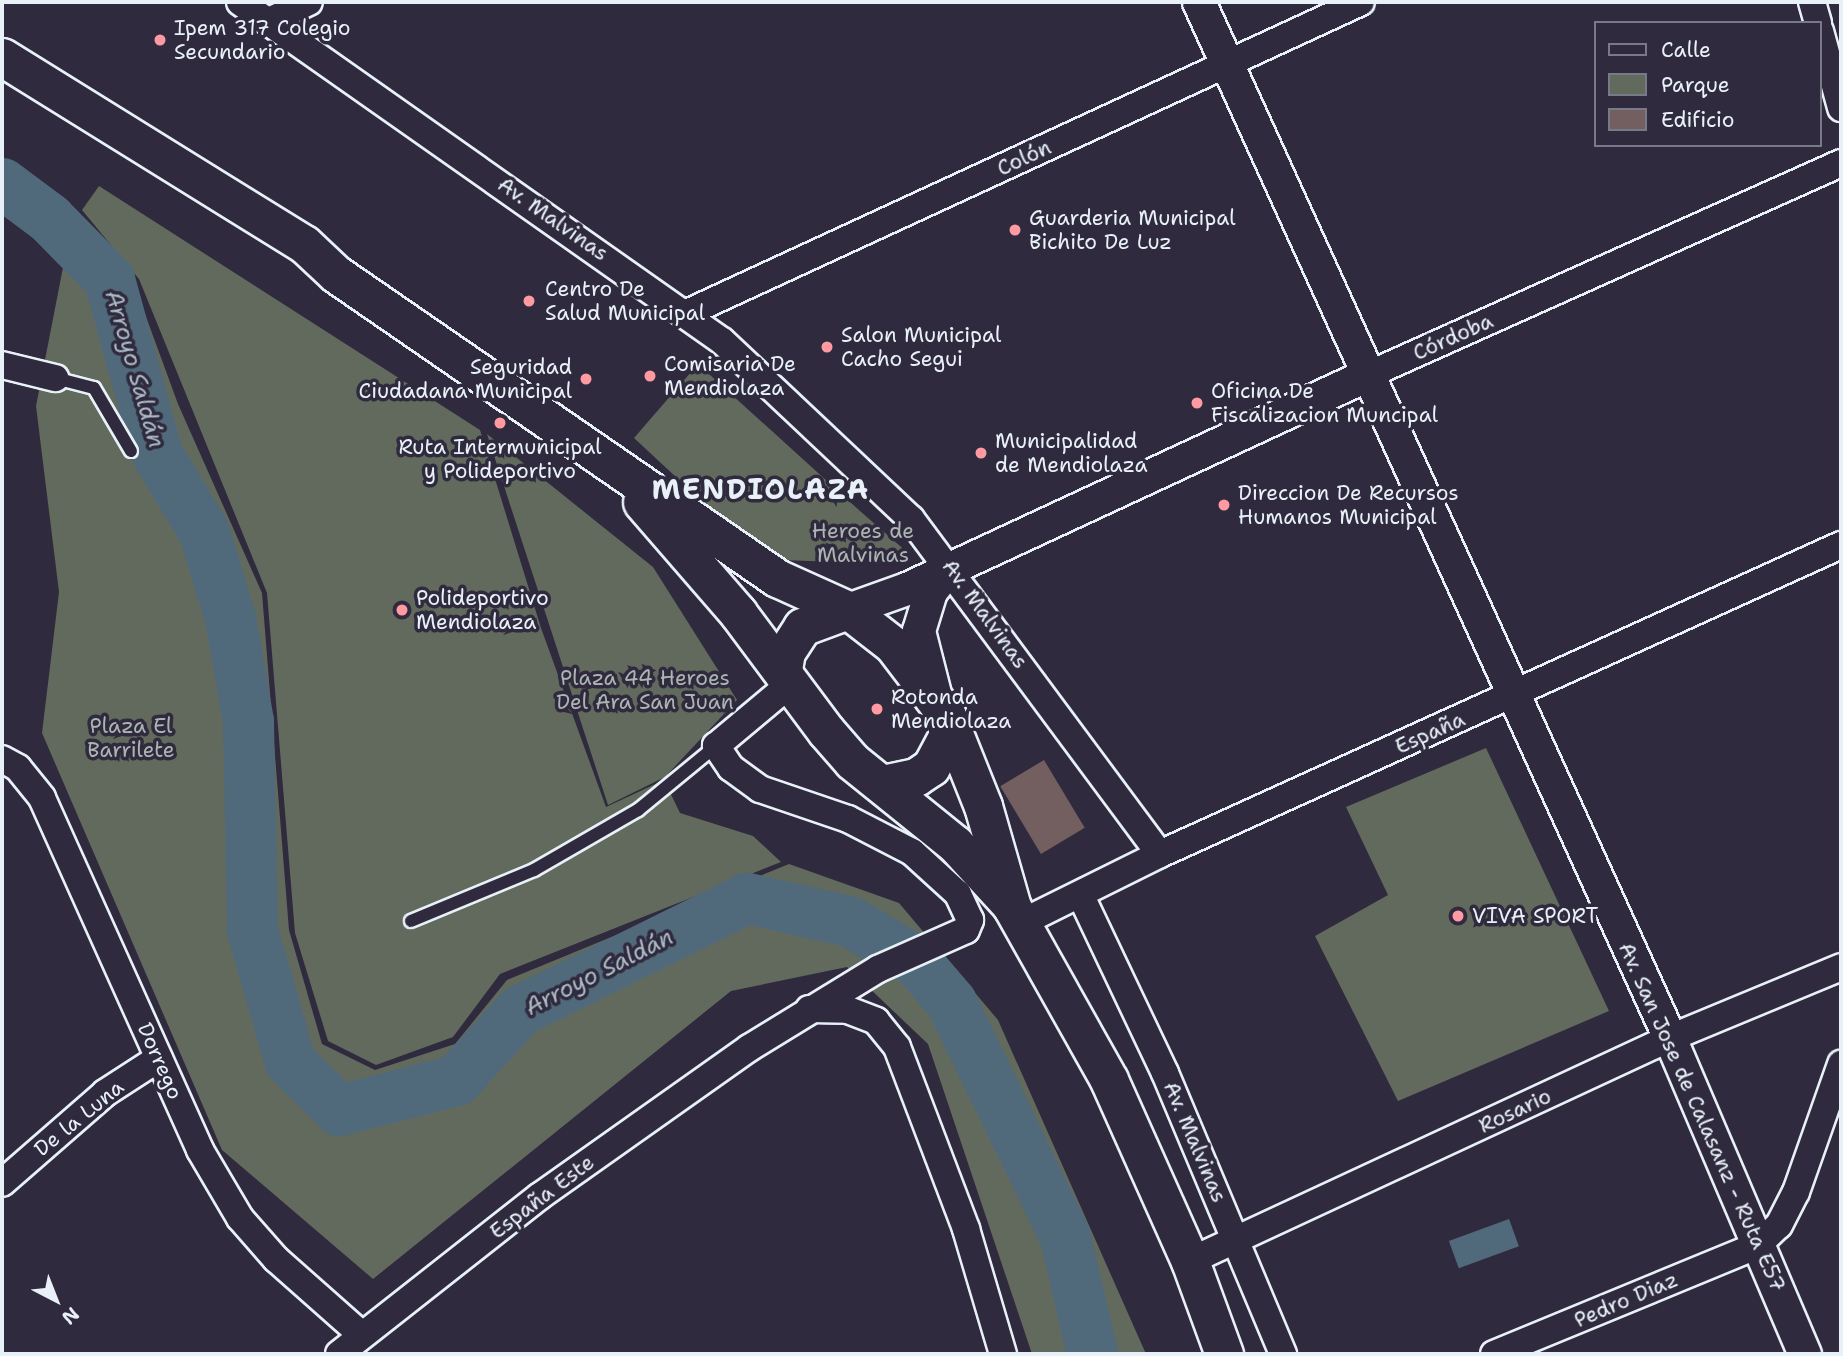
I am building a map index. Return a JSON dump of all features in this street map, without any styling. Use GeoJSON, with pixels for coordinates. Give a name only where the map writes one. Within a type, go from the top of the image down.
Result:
{"type":"FeatureCollection","features":[{"type":"Feature","properties":{"kind":"main road"},"geometry":{"type":"LineString","coordinates":[[2,57],[303,244],[336,274],[777,578],[848,610],[893,645],[941,706],[983,806],[1017,915],[1108,1080],[1190,1261],[1224,1354]]}},
{"type":"Feature","properties":{"kind":"main road"},"geometry":{"type":"LineString","coordinates":[[2,83],[297,257],[336,274]]}},
{"type":"Feature","properties":{"kind":"main road"},"geometry":{"type":"LineString","coordinates":[[600,455],[786,677],[852,761],[947,836],[1017,915]]}},
{"type":"Feature","properties":{"kind":"main road"},"geometry":{"type":"LineString","coordinates":[[786,677],[786,652],[802,627],[848,610]]}},
{"type":"Feature","properties":{"kind":"main road"},"geometry":{"type":"LineString","coordinates":[[882,784],[916,777],[931,767],[947,737],[941,706]]}},
{"type":"Feature","properties":{"kind":"street","name":"Av. Malvinas"},"geometry":{"type":"LineString","coordinates":[[240,2],[687,313],[911,519],[951,567],[1160,854]]}},
{"type":"Feature","properties":{"kind":"street"},"geometry":{"type":"LineString","coordinates":[[269,21],[309,2]]}},
{"type":"Feature","properties":{"kind":"street","name":"Av. San Jose de Calasanz - Ruta E57"},"geometry":{"type":"LineString","coordinates":[[1199,2],[1511,696],[1670,1038],[1805,1354]]}},
{"type":"Feature","properties":{"kind":"street","name":"Colón"},"geometry":{"type":"LineString","coordinates":[[687,313],[1360,2]]}},
{"type":"Feature","properties":{"kind":"street"},"geometry":{"type":"LineString","coordinates":[[1812,2],[1817,21]]}},
{"type":"Feature","properties":{"kind":"street"},"geometry":{"type":"LineString","coordinates":[[1822,38],[1841,108]]}},
{"type":"Feature","properties":{"kind":"street","name":"Córdoba"},"geometry":{"type":"LineString","coordinates":[[848,610],[951,567],[1368,375],[1841,163]]}},
{"type":"Feature","properties":{"kind":"street"},"geometry":{"type":"LineString","coordinates":[[2,365],[54,378]]}},
{"type":"Feature","properties":{"kind":"street","name":"España"},"geometry":{"type":"LineString","coordinates":[[1017,915],[1081,896],[1160,854],[1841,545]]}},
{"type":"Feature","properties":{"kind":"street"},"geometry":{"type":"LineString","coordinates":[[941,706],[919,631],[931,592],[951,567]]}},
{"type":"Feature","properties":{"kind":"street"},"geometry":{"type":"LineString","coordinates":[[716,746],[786,677]]}},
{"type":"Feature","properties":{"kind":"street","name":"España Este"},"geometry":{"type":"LineString","coordinates":[[340,1354],[540,1196],[749,1048],[807,1009],[878,969],[966,930],[970,920],[958,894],[937,871],[885,835],[760,789],[731,768],[716,746]]}},
{"type":"Feature","properties":{"kind":"street","name":"Dorrego"},"geometry":{"type":"LineString","coordinates":[[2,759],[18,768],[42,798],[200,1150],[240,1218],[276,1259],[362,1335]]}},
{"type":"Feature","properties":{"kind":"street","name":"Av. Malvinas"},"geometry":{"type":"LineString","coordinates":[[1081,896],[1237,1240],[1283,1354]]}},
{"type":"Feature","properties":{"kind":"street","name":"Rosario"},"geometry":{"type":"LineString","coordinates":[[1190,1261],[1670,1038],[1841,967]]}},
{"type":"Feature","properties":{"kind":"street"},"geometry":{"type":"LineString","coordinates":[[807,1009],[848,1010],[876,1021],[897,1047],[966,1228],[1003,1354]]}},
{"type":"Feature","properties":{"kind":"street","name":"De la Luna"},"geometry":{"type":"LineString","coordinates":[[2,1182],[105,1093],[159,1058]]}},
{"type":"Feature","properties":{"kind":"street"},"geometry":{"type":"LineString","coordinates":[[1758,1245],[1779,1226],[1796,1192],[1841,1064]]}},
{"type":"Feature","properties":{"kind":"street","name":"Pedro Diaz"},"geometry":{"type":"LineString","coordinates":[[1494,1354],[1758,1245]]}},
{"type":"Feature","properties":{"kind":"lane"},"geometry":{"type":"LineString","coordinates":[[54,378],[94,388],[131,451]]}},
{"type":"Feature","properties":{"kind":"lane"},"geometry":{"type":"LineString","coordinates":[[411,920],[534,870],[638,810],[716,746]]}},
{"type":"Feature","properties":{"kind":"green space","name":"Polideportivo Mendiolaza"},"geometry":{"type":"Polygon","coordinates":[[[99,186],[480,430],[541,628],[606,807],[664,780],[680,813],[753,836],[781,862],[500,974],[453,1037],[376,1065],[328,1041],[295,933],[267,593],[139,279],[82,210],[99,186]]]}},
{"type":"Feature","properties":{"kind":"green space","name":"Plaza El Barrilete"},"geometry":{"type":"Polygon","coordinates":[[[74,211],[134,284],[178,404],[262,593],[289,930],[322,1044],[375,1070],[455,1044],[507,980],[789,864],[899,903],[998,1020],[1146,1354],[1032,1354],[928,1044],[847,967],[731,991],[373,1279],[222,1150],[42,733],[59,592],[36,406],[74,211]]]}},
{"type":"Feature","properties":{"kind":"green space","name":"Heroes de Malvinas"},"geometry":{"type":"Polygon","coordinates":[[[698,364],[908,553],[896,564],[781,560],[720,518],[634,438],[698,364]]]}},
{"type":"Feature","properties":{"kind":"green space","name":"Plaza 44 Heroes Del Ara San Juan"},"geometry":{"type":"Polygon","coordinates":[[[487,434],[653,567],[737,700],[665,777],[608,805],[487,434]]]}},
{"type":"Feature","properties":{"kind":"green space","name":"VIVA SPORT"},"geometry":{"type":"Polygon","coordinates":[[[1486,748],[1609,1011],[1398,1101],[1315,936],[1388,895],[1346,807],[1486,748]]]}},
{"type":"Feature","properties":{"kind":"water"},"geometry":{"type":"Polygon","coordinates":[[[1509,1219],[1519,1246],[1459,1268],[1449,1241],[1509,1219]]]}},
{"type":"Feature","properties":{"kind":"building"},"geometry":{"type":"Polygon","coordinates":[[[1044,760],[1085,828],[1041,854],[1000,786],[1044,760]]]}},
{"type":"Feature","properties":{"kind":"waterway","name":"Arroyo Saldán"},"geometry":{"type":"LineString","coordinates":[[2,183],[49,218],[109,279],[157,454],[204,532],[230,618],[248,721],[252,930],[290,1062],[339,1110],[456,1080],[520,1010],[747,898],[849,921],[916,961],[951,1002],[1065,1237],[1092,1354]]}},
{"type":"Feature","properties":{"kind":"place","name":"Ipem 317 Colegio Secundario"},"geometry":{"type":"Point","coordinates":[160,40]}},
{"type":"Feature","properties":{"kind":"place","name":"Guarderia Municipal Bichito De Luz"},"geometry":{"type":"Point","coordinates":[1015,230]}},
{"type":"Feature","properties":{"kind":"place","name":"Centro De Salud Municipal"},"geometry":{"type":"Point","coordinates":[529,301]}},
{"type":"Feature","properties":{"kind":"place","name":"Salon Municipal Cacho Segui"},"geometry":{"type":"Point","coordinates":[827,347]}},
{"type":"Feature","properties":{"kind":"place","name":"Comisaria De Mendiolaza"},"geometry":{"type":"Point","coordinates":[650,376]}},
{"type":"Feature","properties":{"kind":"place","name":"Seguridad Ciudadana Municipal"},"geometry":{"type":"Point","coordinates":[586,379]}},
{"type":"Feature","properties":{"kind":"place","name":"Oficina De Fiscalizacion Muncipal"},"geometry":{"type":"Point","coordinates":[1197,403]}},
{"type":"Feature","properties":{"kind":"place","name":"Ruta Intermunicipal y Polideportivo"},"geometry":{"type":"Point","coordinates":[500,423]}},
{"type":"Feature","properties":{"kind":"place","name":"Municipalidad de Mendiolaza"},"geometry":{"type":"Point","coordinates":[981,453]}},
{"type":"Feature","properties":{"kind":"place","name":"Direccion De Recursos Humanos Municipal"},"geometry":{"type":"Point","coordinates":[1224,505]}},
{"type":"Feature","properties":{"kind":"place","name":"Polideportivo Mendiolaza"},"geometry":{"type":"Point","coordinates":[402,610]}},
{"type":"Feature","properties":{"kind":"place","name":"Rotonda Mendiolaza"},"geometry":{"type":"Point","coordinates":[877,709]}},
{"type":"Feature","properties":{"kind":"place","name":"VIVA SPORT"},"geometry":{"type":"Point","coordinates":[1458,916]}},
{"type":"Feature","properties":{"kind":"district","name":"MENDIOLAZA"},"geometry":{"type":"Point","coordinates":[761,489]}}]}
